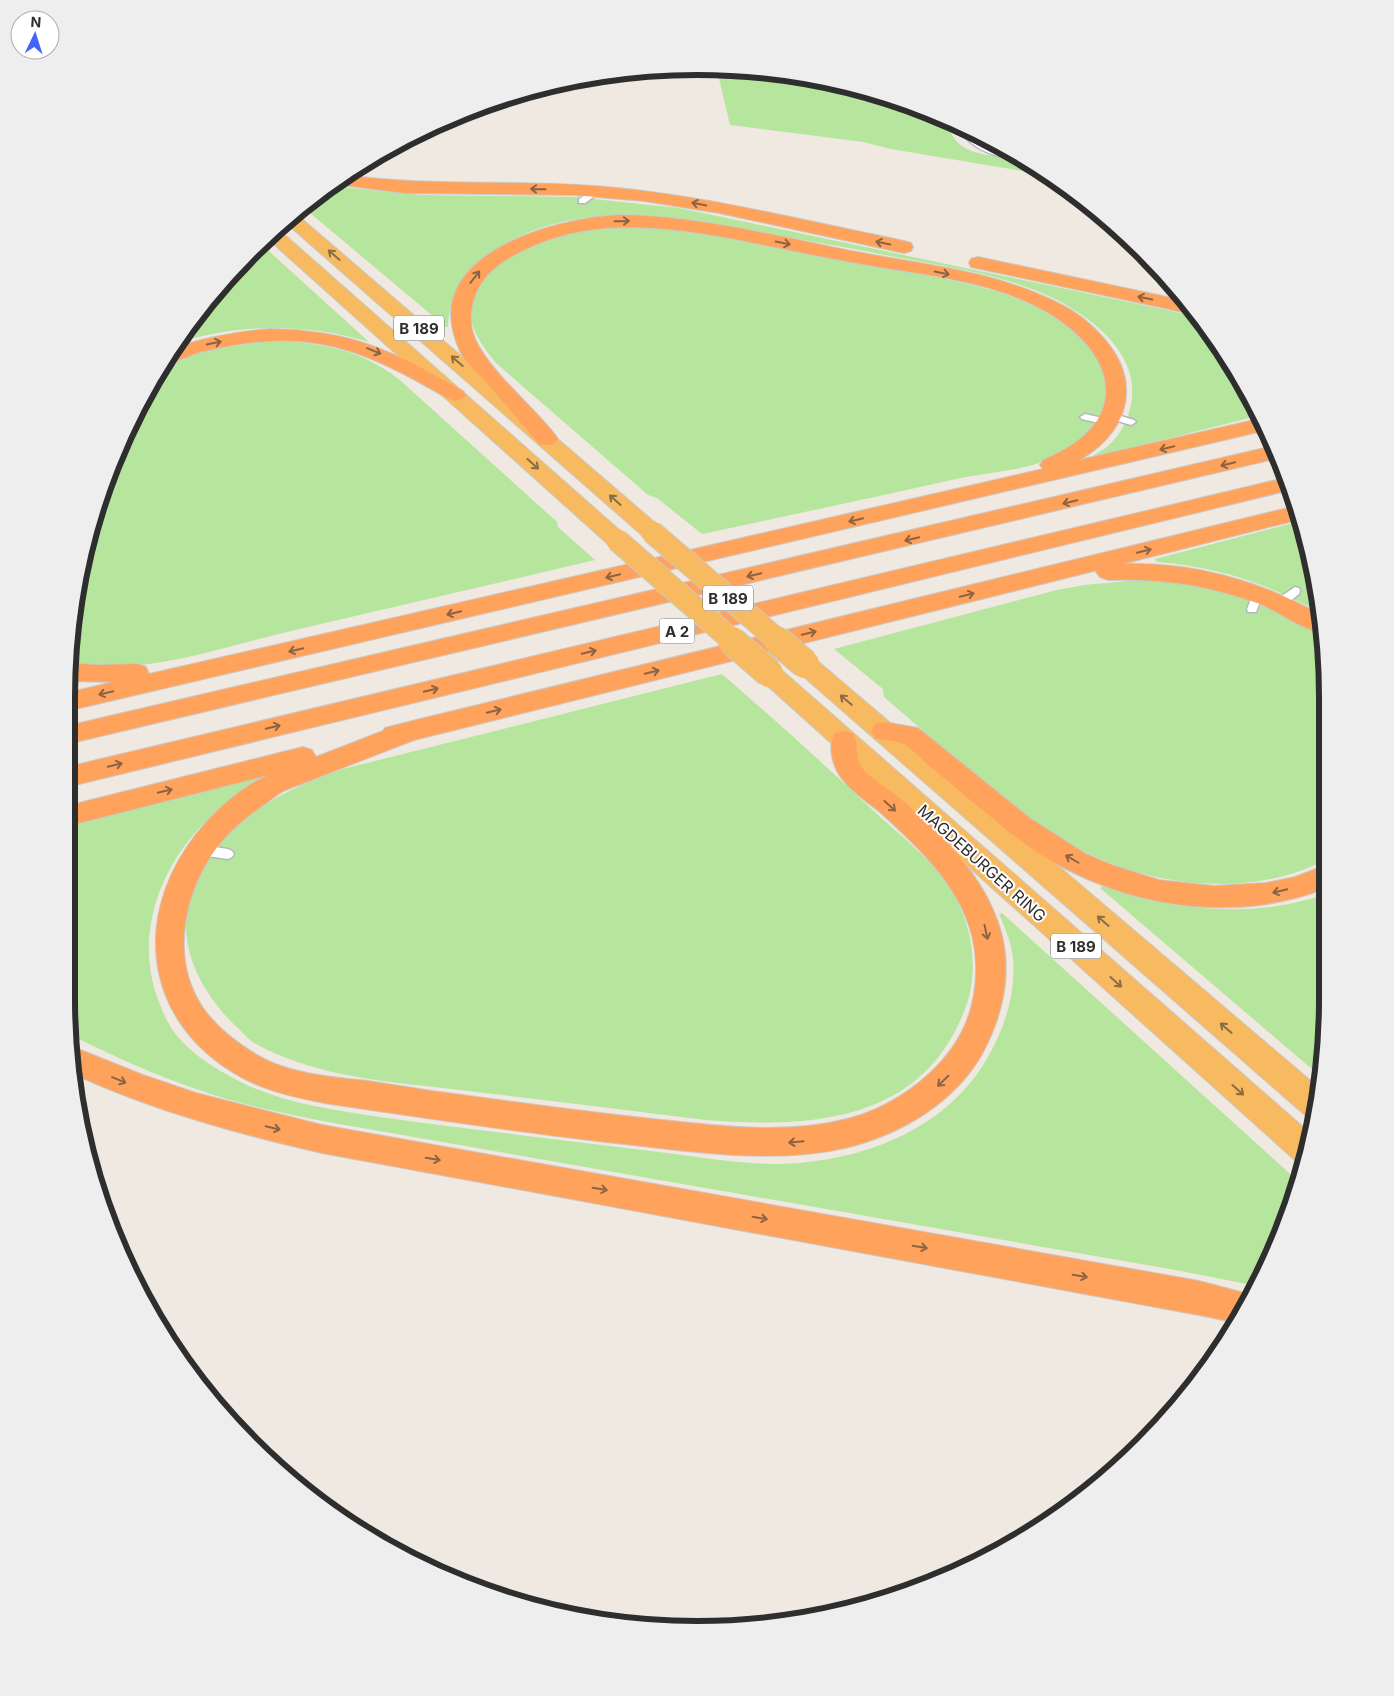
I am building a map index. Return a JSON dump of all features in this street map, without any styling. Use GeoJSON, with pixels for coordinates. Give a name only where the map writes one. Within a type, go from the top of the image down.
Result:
{"type":"FeatureCollection","features":[{"type":"Feature","properties":{"kind":"highway"},"geometry":{"type":"LineString","coordinates":[[349,181],[415,188],[589,196],[703,205],[1180,305]]}},
{"type":"Feature","properties":{"kind":"highway"},"geometry":{"type":"LineString","coordinates":[[547,439],[470,353],[460,331],[459,306],[463,295],[477,274],[485,265],[511,248],[535,237],[569,227],[615,221],[647,221],[692,226],[965,278],[1024,294],[1050,306],[1071,319],[1090,336],[1111,364],[1116,385],[1116,403],[1110,419],[1092,442],[1070,457],[1040,470],[966,494]]}},
{"type":"Feature","properties":{"kind":"highway","name":"B 189"},"geometry":{"type":"LineString","coordinates":[[296,222],[547,439]]}},
{"type":"Feature","properties":{"kind":"highway","name":"B 189"},"geometry":{"type":"LineString","coordinates":[[278,237],[456,395]]}},
{"type":"Feature","properties":{"kind":"highway"},"geometry":{"type":"LineString","coordinates":[[179,352],[204,345],[242,338],[279,335],[323,338],[358,346],[380,354],[456,395]]}},
{"type":"Feature","properties":{"kind":"highway","name":"MAGDEBURGER RING"},"geometry":{"type":"LineString","coordinates":[[456,395],[1301,1146]]}},
{"type":"Feature","properties":{"kind":"highway"},"geometry":{"type":"LineString","coordinates":[[75,700],[1257,426]]}},
{"type":"Feature","properties":{"kind":"highway","name":"MAGDEBURGER RING"},"geometry":{"type":"LineString","coordinates":[[547,439],[652,532],[1310,1100]]}},
{"type":"Feature","properties":{"kind":"highway","name":"A 2"},"geometry":{"type":"LineString","coordinates":[[75,733],[1096,496],[1270,454]]}},
{"type":"Feature","properties":{"kind":"highway","name":"A 2"},"geometry":{"type":"LineString","coordinates":[[75,775],[1282,485]]}},
{"type":"Feature","properties":{"kind":"highway"},"geometry":{"type":"LineString","coordinates":[[75,814],[1291,515]]}},
{"type":"Feature","properties":{"kind":"highway"},"geometry":{"type":"LineString","coordinates":[[994,588],[1089,574],[1152,571],[1206,578],[1255,601],[1288,597],[1314,619]]}},
{"type":"Feature","properties":{"kind":"highway"},"geometry":{"type":"LineString","coordinates":[[76,673],[135,673],[238,663]]}},
{"type":"Feature","properties":{"kind":"highway"},"geometry":{"type":"LineString","coordinates":[[412,730],[274,784],[226,819],[200,850],[182,882],[170,917],[168,945],[173,979],[189,1012],[203,1030],[221,1048],[243,1063],[265,1074],[316,1088],[572,1124],[769,1143],[825,1138],[869,1127],[894,1116],[927,1095],[954,1069],[975,1038],[990,991],[990,956],[984,923],[961,876],[938,850],[849,769],[844,740]]}},
{"type":"Feature","properties":{"kind":"highway"},"geometry":{"type":"LineString","coordinates":[[884,731],[910,735],[1021,826],[1076,862],[1104,874],[1159,891],[1214,898],[1266,894],[1298,887],[1319,879]]}},
{"type":"Feature","properties":{"kind":"highway"},"geometry":{"type":"LineString","coordinates":[[78,1062],[169,1100],[220,1115],[322,1139],[1199,1298],[1238,1307]]}},
{"type":"Feature","properties":{"kind":"lane"},"geometry":{"type":"LineString","coordinates":[[969,138],[978,146],[991,149]]}},
{"type":"Feature","properties":{"kind":"lane"},"geometry":{"type":"LineString","coordinates":[[1085,417],[1131,422]]}},
{"type":"Feature","properties":{"kind":"lane"},"geometry":{"type":"LineString","coordinates":[[200,850],[228,854]]}},
{"type":"Feature","properties":{"kind":"green space"},"geometry":{"type":"Polygon","coordinates":[[[718,76],[778,80],[787,82],[788,84],[798,83],[858,96],[897,108],[950,129],[959,144],[969,150],[1009,158],[1031,172],[891,149],[863,142],[730,125],[718,76]]]}},
{"type":"Feature","properties":{"kind":"green space"},"geometry":{"type":"Polygon","coordinates":[[[341,187],[423,195],[575,197],[679,208],[1187,314],[1214,351],[1252,417],[1091,458],[1114,440],[1125,424],[1131,406],[1132,387],[1127,365],[1121,353],[1103,332],[1081,314],[1036,290],[1013,282],[865,251],[691,220],[626,215],[594,217],[562,222],[531,231],[490,253],[463,279],[453,301],[448,327],[308,212],[341,187]]]}},
{"type":"Feature","properties":{"kind":"green space"},"geometry":{"type":"Polygon","coordinates":[[[616,226],[672,228],[704,233],[935,277],[981,287],[1024,301],[1065,323],[1091,349],[1102,369],[1105,380],[1106,391],[1101,411],[1090,429],[1074,444],[1040,463],[1012,470],[956,479],[702,534],[657,498],[648,495],[496,363],[478,338],[472,324],[471,308],[475,293],[483,280],[508,258],[540,242],[556,237],[581,230],[616,226]]]}},
{"type":"Feature","properties":{"kind":"green space"},"geometry":{"type":"Polygon","coordinates":[[[266,249],[369,342],[321,331],[272,328],[247,329],[188,340],[229,287],[266,249]]]}},
{"type":"Feature","properties":{"kind":"green space"},"geometry":{"type":"Polygon","coordinates":[[[267,341],[304,343],[338,349],[370,361],[401,381],[557,522],[558,527],[595,560],[291,631],[181,659],[125,666],[76,664],[80,616],[96,536],[122,459],[158,386],[174,360],[207,350],[267,341]]]}},
{"type":"Feature","properties":{"kind":"green space"},"geometry":{"type":"Polygon","coordinates":[[[1294,523],[1313,609],[1280,593],[1241,578],[1180,564],[1157,562],[1155,559],[1294,523]]]}},
{"type":"Feature","properties":{"kind":"green space"},"geometry":{"type":"Polygon","coordinates":[[[1139,580],[1167,581],[1212,587],[1256,601],[1298,622],[1316,634],[1319,697],[1319,863],[1280,877],[1224,884],[1195,883],[1167,879],[1112,864],[1061,839],[991,790],[884,697],[883,689],[834,649],[1057,590],[1084,585],[1139,580]]]}},
{"type":"Feature","properties":{"kind":"green space"},"geometry":{"type":"Polygon","coordinates":[[[722,674],[919,852],[948,884],[961,909],[970,937],[973,967],[972,981],[965,1009],[946,1047],[921,1076],[892,1096],[858,1110],[822,1118],[784,1122],[745,1122],[706,1120],[359,1077],[306,1065],[254,1043],[216,1005],[206,990],[197,973],[187,939],[186,921],[189,904],[199,877],[212,854],[228,834],[269,802],[292,790],[343,769],[722,674]]]}},
{"type":"Feature","properties":{"kind":"green space"},"geometry":{"type":"Polygon","coordinates":[[[268,775],[268,777],[229,802],[211,817],[180,852],[168,872],[159,893],[149,936],[149,958],[152,980],[161,1007],[167,1021],[183,1043],[200,1058],[244,1084],[281,1098],[360,1114],[716,1160],[772,1164],[835,1158],[866,1150],[896,1138],[924,1123],[949,1105],[971,1082],[995,1044],[1011,996],[1013,959],[1010,942],[999,914],[1002,913],[1293,1176],[1272,1237],[1249,1285],[339,1124],[238,1102],[171,1080],[76,1037],[75,823],[268,775]]]}},
{"type":"Feature","properties":{"kind":"green space"},"geometry":{"type":"Polygon","coordinates":[[[1103,886],[1159,901],[1214,909],[1270,907],[1319,896],[1319,999],[1315,1072],[1100,888],[1103,886]]]}}]}
